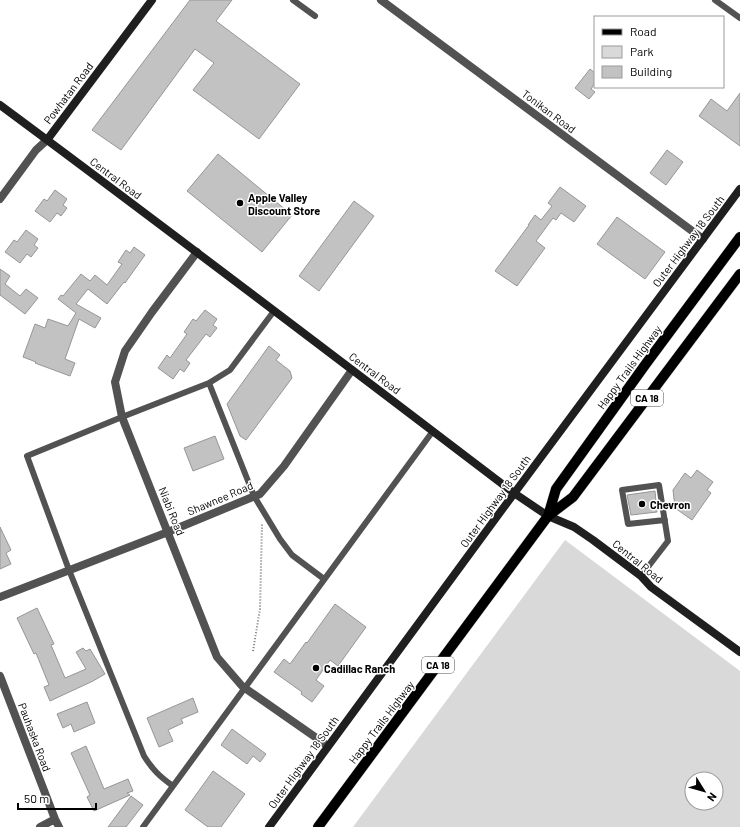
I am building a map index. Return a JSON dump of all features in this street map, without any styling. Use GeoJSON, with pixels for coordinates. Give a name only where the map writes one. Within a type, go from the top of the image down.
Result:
{"type":"FeatureCollection","features":[{"type":"Feature","properties":{"kind":"main road","name":"Happy Trails Highway"},"geometry":{"type":"LineString","coordinates":[[548,516],[556,489],[645,365],[740,237]]}},
{"type":"Feature","properties":{"kind":"main road","name":"Happy Trails Highway"},"geometry":{"type":"LineString","coordinates":[[318,827],[548,516],[573,497],[740,274]]}},
{"type":"Feature","properties":{"kind":"street","name":"Powhatan Road"},"geometry":{"type":"LineString","coordinates":[[0,199],[36,150],[47,140],[152,0]]}},
{"type":"Feature","properties":{"kind":"street","name":"Tonikan Road"},"geometry":{"type":"LineString","coordinates":[[381,0],[703,239]]}},
{"type":"Feature","properties":{"kind":"street","name":"Central Road"},"geometry":{"type":"LineString","coordinates":[[0,105],[197,252],[514,493],[548,516],[574,527],[593,540],[641,576],[651,587],[740,652]]}},
{"type":"Feature","properties":{"kind":"street","name":"Outer Highway 18 South"},"geometry":{"type":"LineString","coordinates":[[269,827],[514,493],[740,189]]}},
{"type":"Feature","properties":{"kind":"street","name":"Niabi Road"},"geometry":{"type":"LineString","coordinates":[[197,252],[125,351],[115,382],[122,417],[217,657],[242,686],[328,746]]}},
{"type":"Feature","properties":{"kind":"street","name":"Shawnee Road"},"geometry":{"type":"LineString","coordinates":[[0,597],[168,532],[260,494],[284,466],[352,370]]}},
{"type":"Feature","properties":{"kind":"street","name":"Pauhaska Road"},"geometry":{"type":"LineString","coordinates":[[0,676],[55,819],[60,827]]}},
{"type":"Feature","properties":{"kind":"street"},"geometry":{"type":"LineString","coordinates":[[40,827],[55,819]]}},
{"type":"Feature","properties":{"kind":"lane"},"geometry":{"type":"LineString","coordinates":[[293,0],[315,16]]}},
{"type":"Feature","properties":{"kind":"lane"},"geometry":{"type":"LineString","coordinates":[[716,0],[740,18]]}},
{"type":"Feature","properties":{"kind":"lane"},"geometry":{"type":"LineString","coordinates":[[173,786],[152,768],[144,756],[69,570],[27,456],[209,383],[230,370],[274,311]]}},
{"type":"Feature","properties":{"kind":"lane"},"geometry":{"type":"LineString","coordinates":[[209,383],[254,496],[280,539],[292,555],[324,579]]}},
{"type":"Feature","properties":{"kind":"lane"},"geometry":{"type":"LineString","coordinates":[[143,827],[433,431]]}},
{"type":"Feature","properties":{"kind":"lane"},"geometry":{"type":"LineString","coordinates":[[641,576],[668,540],[665,520],[659,485],[622,490],[628,524],[665,520]]}},
{"type":"Feature","properties":{"kind":"path"},"geometry":{"type":"LineString","coordinates":[[253,651],[260,608],[262,509]]}},
{"type":"Feature","properties":{"kind":"green space"},"geometry":{"type":"Polygon","coordinates":[[[565,540],[740,671],[740,827],[353,827],[565,540]]]}},
{"type":"Feature","properties":{"kind":"building"},"geometry":{"type":"Polygon","coordinates":[[[190,0],[232,0],[216,21],[300,84],[259,139],[193,90],[214,63],[195,49],[121,150],[92,130],[190,0]]]}},
{"type":"Feature","properties":{"kind":"building"},"geometry":{"type":"Polygon","coordinates":[[[590,69],[594,72],[594,84],[591,89],[595,92],[589,99],[575,88],[590,69]]]}},
{"type":"Feature","properties":{"kind":"building"},"geometry":{"type":"Polygon","coordinates":[[[740,93],[740,146],[699,116],[711,99],[727,111],[740,93]]]}},
{"type":"Feature","properties":{"kind":"building"},"geometry":{"type":"Polygon","coordinates":[[[667,150],[683,162],[666,185],[650,173],[667,150]]]}},
{"type":"Feature","properties":{"kind":"building","name":"Apple Valley Discount Store"},"geometry":{"type":"Polygon","coordinates":[[[218,154],[292,215],[262,252],[187,191],[218,154]]]}},
{"type":"Feature","properties":{"kind":"building"},"geometry":{"type":"Polygon","coordinates":[[[560,187],[586,206],[574,222],[561,213],[556,220],[553,218],[536,241],[545,248],[517,286],[495,271],[535,215],[541,220],[552,206],[548,203],[560,187]]]}},
{"type":"Feature","properties":{"kind":"building"},"geometry":{"type":"Polygon","coordinates":[[[55,190],[67,199],[63,205],[67,208],[61,216],[57,213],[50,222],[35,211],[44,199],[47,201],[55,190]]]}},
{"type":"Feature","properties":{"kind":"building"},"geometry":{"type":"Polygon","coordinates":[[[354,201],[374,216],[319,291],[299,276],[354,201]]]}},
{"type":"Feature","properties":{"kind":"building"},"geometry":{"type":"Polygon","coordinates":[[[617,217],[665,252],[645,279],[597,244],[617,217]]]}},
{"type":"Feature","properties":{"kind":"building"},"geometry":{"type":"Polygon","coordinates":[[[26,230],[38,239],[34,245],[38,248],[31,257],[27,254],[20,263],[5,252],[14,240],[17,242],[26,230]]]}},
{"type":"Feature","properties":{"kind":"building"},"geometry":{"type":"Polygon","coordinates":[[[134,247],[145,255],[125,283],[124,282],[107,304],[88,289],[76,304],[101,318],[95,328],[79,319],[65,359],[75,363],[70,376],[23,357],[35,324],[45,328],[48,319],[68,326],[76,313],[58,299],[61,295],[63,296],[81,274],[90,281],[95,275],[107,285],[122,264],[118,262],[126,250],[130,253],[134,247]]]}},
{"type":"Feature","properties":{"kind":"building"},"geometry":{"type":"Polygon","coordinates":[[[0,269],[10,276],[5,284],[20,296],[26,289],[38,298],[25,314],[0,295],[0,269]]]}},
{"type":"Feature","properties":{"kind":"building"},"geometry":{"type":"Polygon","coordinates":[[[205,310],[217,319],[213,325],[217,328],[210,337],[206,334],[186,360],[190,363],[184,372],[180,369],[173,379],[158,368],[167,355],[170,358],[187,334],[184,332],[193,319],[196,321],[205,310]]]}},
{"type":"Feature","properties":{"kind":"building"},"geometry":{"type":"Polygon","coordinates":[[[269,346],[280,355],[276,360],[290,371],[292,378],[246,440],[240,436],[227,404],[269,346]]]}},
{"type":"Feature","properties":{"kind":"building"},"geometry":{"type":"Polygon","coordinates":[[[215,436],[224,459],[193,471],[184,448],[215,436]]]}},
{"type":"Feature","properties":{"kind":"building"},"geometry":{"type":"Polygon","coordinates":[[[697,470],[713,482],[707,490],[711,493],[692,520],[675,508],[673,490],[685,473],[691,478],[697,470]]]}},
{"type":"Feature","properties":{"kind":"building","name":"Chevron"},"geometry":{"type":"Polygon","coordinates":[[[655,491],[657,512],[631,515],[627,495],[655,491]]]}},
{"type":"Feature","properties":{"kind":"building"},"geometry":{"type":"Polygon","coordinates":[[[0,527],[11,550],[6,553],[11,564],[0,569],[0,527]]]}},
{"type":"Feature","properties":{"kind":"building"},"geometry":{"type":"Polygon","coordinates":[[[335,604],[366,627],[338,666],[330,660],[316,680],[324,686],[312,702],[301,694],[302,692],[274,672],[284,659],[290,664],[335,604]]]}},
{"type":"Feature","properties":{"kind":"building"},"geometry":{"type":"Polygon","coordinates":[[[37,608],[54,644],[51,645],[65,678],[86,669],[76,652],[83,648],[86,651],[90,649],[105,674],[50,701],[44,687],[49,685],[36,653],[34,654],[17,618],[37,608]]]}},
{"type":"Feature","properties":{"kind":"building"},"geometry":{"type":"Polygon","coordinates":[[[193,698],[198,712],[181,719],[183,723],[168,730],[173,741],[159,747],[147,718],[193,698]]]}},
{"type":"Feature","properties":{"kind":"building"},"geometry":{"type":"Polygon","coordinates":[[[87,702],[95,723],[74,732],[71,724],[63,728],[57,714],[87,702]]]}},
{"type":"Feature","properties":{"kind":"building"},"geometry":{"type":"Polygon","coordinates":[[[232,729],[266,754],[260,762],[253,756],[247,764],[221,745],[232,729]]]}},
{"type":"Feature","properties":{"kind":"building"},"geometry":{"type":"Polygon","coordinates":[[[86,746],[104,789],[128,779],[133,791],[127,793],[130,795],[94,811],[87,797],[90,795],[71,753],[86,746]]]}},
{"type":"Feature","properties":{"kind":"building"},"geometry":{"type":"Polygon","coordinates":[[[213,771],[245,794],[221,827],[208,827],[185,810],[213,771]]]}},
{"type":"Feature","properties":{"kind":"building"},"geometry":{"type":"Polygon","coordinates":[[[131,796],[143,805],[126,827],[108,827],[131,796]]]}},
{"type":"Feature","properties":{"kind":"place","name":"Apple Valley Discount Store"},"geometry":{"type":"Point","coordinates":[240,203]}},
{"type":"Feature","properties":{"kind":"place","name":"Chevron"},"geometry":{"type":"Point","coordinates":[642,504]}},
{"type":"Feature","properties":{"kind":"place","name":"Cadillac Ranch"},"geometry":{"type":"Point","coordinates":[316,668]}}]}
